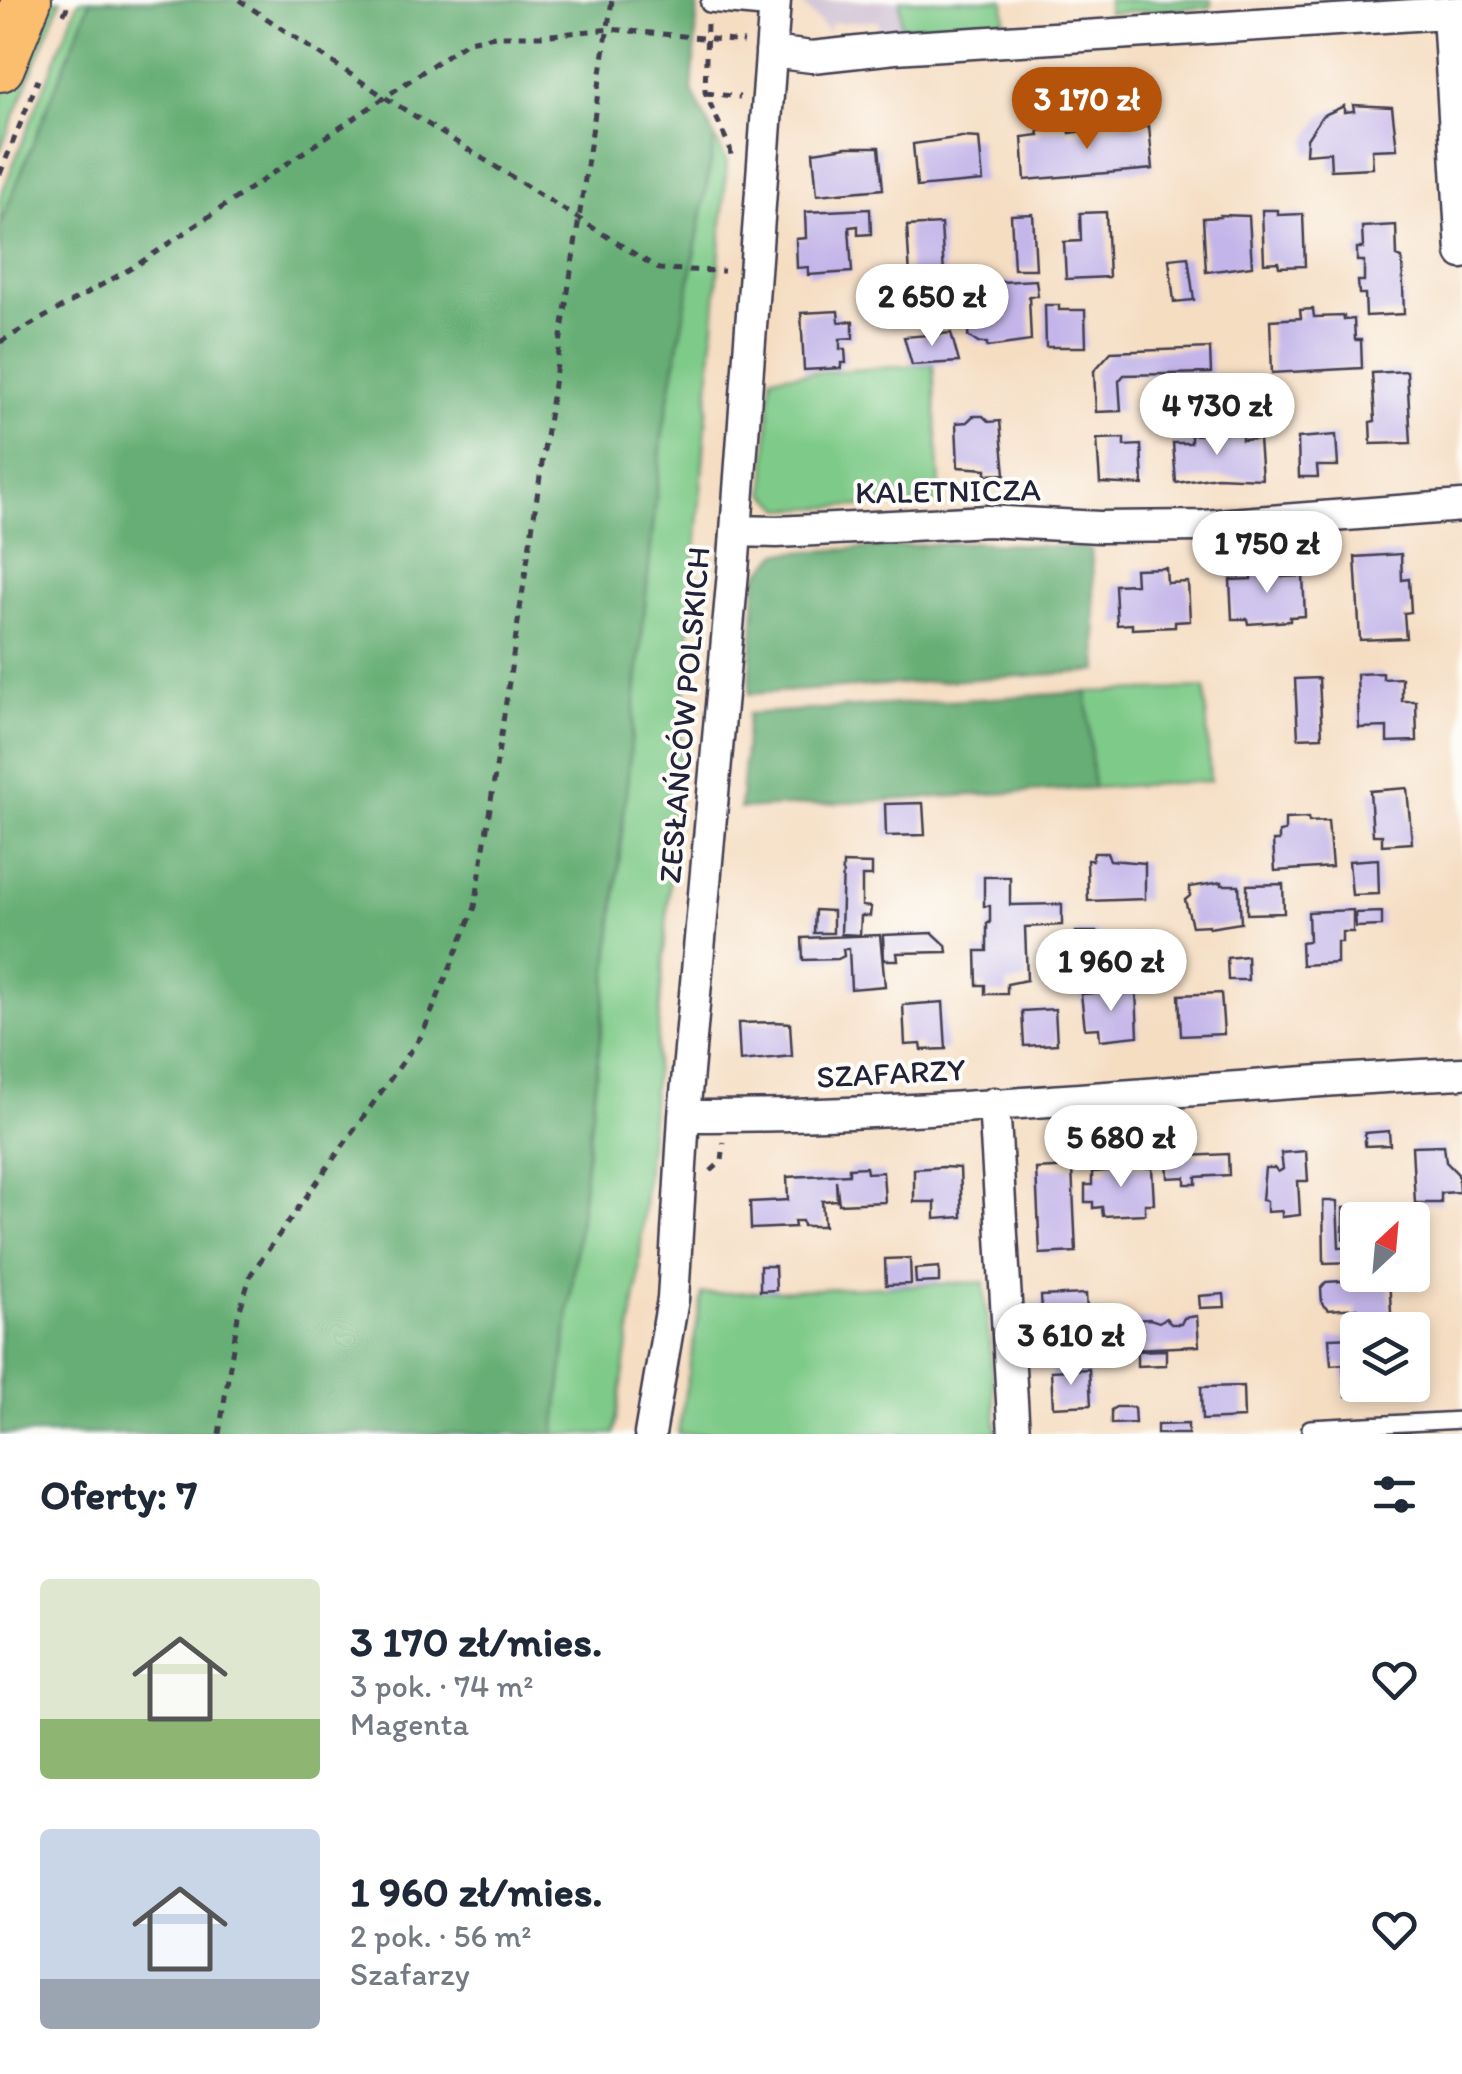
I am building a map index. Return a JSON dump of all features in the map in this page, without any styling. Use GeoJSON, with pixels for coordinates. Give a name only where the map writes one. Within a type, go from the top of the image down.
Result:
{"type":"FeatureCollection","features":[{"type":"Feature","properties":{"kind":"main road"},"geometry":{"type":"LineString","coordinates":[[21,68],[45,9]]}},
{"type":"Feature","properties":{"kind":"street","name":"ZESŁAŃCÓW POLSKICH"},"geometry":{"type":"LineString","coordinates":[[650,1434],[673,1298],[684,1116],[736,531],[775,5]]}},
{"type":"Feature","properties":{"kind":"street"},"geometry":{"type":"LineString","coordinates":[[771,48],[812,56],[1455,12],[1462,253]]}},
{"type":"Feature","properties":{"kind":"street","name":"KALETNICZA"},"geometry":{"type":"LineString","coordinates":[[736,531],[987,521],[1204,526],[1462,506]]}},
{"type":"Feature","properties":{"kind":"street","name":"SZAFARZY"},"geometry":{"type":"LineString","coordinates":[[684,1116],[994,1103],[1462,1074]]}},
{"type":"Feature","properties":{"kind":"street"},"geometry":{"type":"LineString","coordinates":[[994,1103],[1014,1434]]}},
{"type":"Feature","properties":{"kind":"lane"},"geometry":{"type":"LineString","coordinates":[[709,4],[775,5]]}},
{"type":"Feature","properties":{"kind":"lane"},"geometry":{"type":"LineString","coordinates":[[1310,1428],[1462,1420]]}},
{"type":"Feature","properties":{"kind":"path"},"geometry":{"type":"LineString","coordinates":[[45,9],[70,0]]}},
{"type":"Feature","properties":{"kind":"path"},"geometry":{"type":"LineString","coordinates":[[240,0],[386,98],[659,269],[724,271],[725,254]]}},
{"type":"Feature","properties":{"kind":"path"},"geometry":{"type":"LineString","coordinates":[[219,1434],[238,1316],[251,1274],[422,1035],[475,907],[612,0]]}},
{"type":"Feature","properties":{"kind":"path"},"geometry":{"type":"LineString","coordinates":[[709,4],[704,92],[730,148],[732,167]]}},
{"type":"Feature","properties":{"kind":"path"},"geometry":{"type":"LineString","coordinates":[[0,342],[137,265],[468,40],[610,29],[771,48]]}},
{"type":"Feature","properties":{"kind":"path"},"geometry":{"type":"LineString","coordinates":[[0,174],[21,68]]}},
{"type":"Feature","properties":{"kind":"path"},"geometry":{"type":"LineString","coordinates":[[704,92],[753,98]]}},
{"type":"Feature","properties":{"kind":"shaded area"},"geometry":{"type":"Polygon","coordinates":[[[900,0],[901,27],[879,29],[878,21],[831,23],[829,32],[799,1],[900,0]]]}},
{"type":"Feature","properties":{"kind":"green space"},"geometry":{"type":"Polygon","coordinates":[[[40,0],[61,0],[0,151],[0,98],[40,0]]]}},
{"type":"Feature","properties":{"kind":"green space"},"geometry":{"type":"Polygon","coordinates":[[[79,0],[91,0],[0,225],[0,198],[79,0]]]}},
{"type":"Feature","properties":{"kind":"green space"},"geometry":{"type":"Polygon","coordinates":[[[91,0],[698,0],[692,91],[715,138],[662,438],[607,980],[555,1434],[0,1434],[0,225],[91,0]]]}},
{"type":"Feature","properties":{"kind":"green space"},"geometry":{"type":"Polygon","coordinates":[[[900,0],[1004,0],[1005,20],[901,27],[900,0]]]}},
{"type":"Feature","properties":{"kind":"green space"},"geometry":{"type":"Polygon","coordinates":[[[1108,0],[1211,0],[1211,7],[1108,13],[1108,0]]]}},
{"type":"Feature","properties":{"kind":"green space"},"geometry":{"type":"Polygon","coordinates":[[[715,138],[727,162],[638,1282],[614,1434],[555,1434],[607,980],[662,438],[715,138]]]}},
{"type":"Feature","properties":{"kind":"green space"},"geometry":{"type":"Polygon","coordinates":[[[933,364],[941,503],[783,509],[765,493],[771,376],[933,364]]]}},
{"type":"Feature","properties":{"kind":"green space"},"geometry":{"type":"Polygon","coordinates":[[[975,542],[1091,549],[1099,671],[749,694],[757,576],[779,553],[975,542]]]}},
{"type":"Feature","properties":{"kind":"green space"},"geometry":{"type":"Polygon","coordinates":[[[1205,688],[1210,781],[1093,788],[1087,692],[1205,688]]]}},
{"type":"Feature","properties":{"kind":"green space"},"geometry":{"type":"Polygon","coordinates":[[[1087,692],[1093,788],[740,809],[748,714],[1087,692]]]}},
{"type":"Feature","properties":{"kind":"green space"},"geometry":{"type":"Polygon","coordinates":[[[984,1282],[997,1433],[678,1434],[702,1294],[984,1282]]]}},
{"type":"Feature","properties":{"kind":"building"},"geometry":{"type":"Polygon","coordinates":[[[1353,105],[1392,107],[1397,149],[1372,150],[1373,168],[1331,170],[1330,152],[1306,154],[1307,139],[1322,116],[1344,106],[1344,112],[1354,111],[1353,105]]]}},
{"type":"Feature","properties":{"kind":"building"},"geometry":{"type":"Polygon","coordinates":[[[1132,123],[1133,127],[1149,126],[1153,169],[1025,180],[1022,137],[1039,135],[1038,131],[1069,129],[1070,133],[1132,123]]]}},
{"type":"Feature","properties":{"kind":"building"},"geometry":{"type":"Polygon","coordinates":[[[979,138],[983,181],[917,187],[913,144],[979,138]]]}},
{"type":"Feature","properties":{"kind":"building"},"geometry":{"type":"Polygon","coordinates":[[[879,147],[883,189],[817,195],[813,152],[879,147]]]}},
{"type":"Feature","properties":{"kind":"building"},"geometry":{"type":"Polygon","coordinates":[[[870,209],[871,234],[858,235],[858,226],[849,227],[852,272],[808,275],[808,267],[797,268],[796,239],[806,238],[805,212],[870,209]]]}},
{"type":"Feature","properties":{"kind":"building"},"geometry":{"type":"Polygon","coordinates":[[[1262,210],[1278,210],[1278,215],[1303,214],[1305,266],[1264,263],[1262,210]]]}},
{"type":"Feature","properties":{"kind":"building"},"geometry":{"type":"Polygon","coordinates":[[[1106,212],[1109,277],[1066,279],[1064,242],[1081,241],[1080,213],[1106,212]]]}},
{"type":"Feature","properties":{"kind":"building"},"geometry":{"type":"Polygon","coordinates":[[[1033,214],[1036,269],[1014,269],[1011,215],[1033,214]]]}},
{"type":"Feature","properties":{"kind":"building"},"geometry":{"type":"Polygon","coordinates":[[[1249,216],[1252,266],[1206,272],[1203,218],[1249,216]]]}},
{"type":"Feature","properties":{"kind":"building"},"geometry":{"type":"Polygon","coordinates":[[[941,224],[944,275],[910,277],[907,226],[941,224]]]}},
{"type":"Feature","properties":{"kind":"building"},"geometry":{"type":"Polygon","coordinates":[[[1396,225],[1397,256],[1402,258],[1404,314],[1366,316],[1365,294],[1359,294],[1358,281],[1364,281],[1364,261],[1357,261],[1357,248],[1363,248],[1362,227],[1396,225]]]}},
{"type":"Feature","properties":{"kind":"building"},"geometry":{"type":"Polygon","coordinates":[[[1188,257],[1194,300],[1174,302],[1169,259],[1188,257]]]}},
{"type":"Feature","properties":{"kind":"building"},"geometry":{"type":"Polygon","coordinates":[[[1036,280],[1038,296],[1029,296],[1031,341],[987,347],[987,343],[978,343],[968,336],[970,309],[1003,310],[1001,282],[1036,280]]]}},
{"type":"Feature","properties":{"kind":"building"},"geometry":{"type":"Polygon","coordinates":[[[1045,305],[1059,305],[1059,310],[1085,310],[1086,347],[1046,347],[1045,305]]]}},
{"type":"Feature","properties":{"kind":"building"},"geometry":{"type":"Polygon","coordinates":[[[1313,309],[1314,317],[1354,319],[1355,340],[1361,340],[1362,368],[1272,373],[1270,320],[1301,318],[1300,310],[1313,309]]]}},
{"type":"Feature","properties":{"kind":"building"},"geometry":{"type":"Polygon","coordinates":[[[838,311],[839,322],[853,321],[853,338],[840,339],[846,363],[841,363],[841,368],[804,370],[801,313],[838,311]]]}},
{"type":"Feature","properties":{"kind":"building"},"geometry":{"type":"Polygon","coordinates":[[[951,333],[959,362],[912,365],[904,337],[951,333]]]}},
{"type":"Feature","properties":{"kind":"building"},"geometry":{"type":"Polygon","coordinates":[[[1210,348],[1211,373],[1124,375],[1119,381],[1121,411],[1096,412],[1094,371],[1111,352],[1210,348]]]}},
{"type":"Feature","properties":{"kind":"building"},"geometry":{"type":"Polygon","coordinates":[[[1407,371],[1411,443],[1371,444],[1370,422],[1375,421],[1372,373],[1407,371]]]}},
{"type":"Feature","properties":{"kind":"building"},"geometry":{"type":"Polygon","coordinates":[[[973,416],[1000,421],[1005,474],[986,475],[986,469],[958,467],[956,423],[967,422],[973,416]]]}},
{"type":"Feature","properties":{"kind":"building"},"geometry":{"type":"Polygon","coordinates":[[[1242,432],[1242,440],[1259,439],[1262,479],[1217,477],[1176,483],[1173,443],[1191,443],[1191,435],[1242,432]]]}},
{"type":"Feature","properties":{"kind":"building"},"geometry":{"type":"Polygon","coordinates":[[[1336,435],[1338,466],[1317,466],[1318,477],[1299,477],[1298,438],[1336,435]]]}},
{"type":"Feature","properties":{"kind":"building"},"geometry":{"type":"Polygon","coordinates":[[[1124,438],[1124,446],[1141,445],[1143,485],[1100,483],[1097,439],[1124,438]]]}},
{"type":"Feature","properties":{"kind":"building"},"geometry":{"type":"Polygon","coordinates":[[[1401,554],[1402,580],[1409,579],[1411,612],[1404,613],[1406,638],[1360,640],[1355,557],[1401,554]]]}},
{"type":"Feature","properties":{"kind":"building"},"geometry":{"type":"Polygon","coordinates":[[[1281,562],[1282,577],[1303,576],[1305,616],[1248,624],[1247,619],[1232,619],[1230,580],[1251,579],[1251,564],[1281,562]]]}},
{"type":"Feature","properties":{"kind":"building"},"geometry":{"type":"Polygon","coordinates":[[[1166,568],[1167,583],[1188,582],[1190,621],[1175,622],[1175,627],[1132,629],[1132,624],[1117,625],[1115,585],[1136,584],[1135,569],[1166,568]]]}},
{"type":"Feature","properties":{"kind":"building"},"geometry":{"type":"Polygon","coordinates":[[[1383,673],[1383,679],[1402,678],[1402,701],[1416,701],[1417,741],[1387,742],[1387,727],[1359,728],[1357,674],[1383,673]]]}},
{"type":"Feature","properties":{"kind":"building"},"geometry":{"type":"Polygon","coordinates":[[[1319,678],[1322,737],[1298,738],[1295,679],[1319,678]]]}},
{"type":"Feature","properties":{"kind":"building"},"geometry":{"type":"Polygon","coordinates":[[[1407,788],[1412,843],[1382,845],[1382,835],[1373,835],[1370,791],[1407,788]]]}},
{"type":"Feature","properties":{"kind":"building"},"geometry":{"type":"Polygon","coordinates":[[[923,803],[925,835],[886,836],[885,804],[923,803]]]}},
{"type":"Feature","properties":{"kind":"building"},"geometry":{"type":"Polygon","coordinates":[[[1308,818],[1309,822],[1328,821],[1332,867],[1275,871],[1273,841],[1279,841],[1279,832],[1285,831],[1285,819],[1308,818]]]}},
{"type":"Feature","properties":{"kind":"building"},"geometry":{"type":"Polygon","coordinates":[[[1094,853],[1107,853],[1110,860],[1145,863],[1145,899],[1088,901],[1087,860],[1092,860],[1094,853]]]}},
{"type":"Feature","properties":{"kind":"building"},"geometry":{"type":"Polygon","coordinates":[[[1378,859],[1379,894],[1352,895],[1349,861],[1378,859]]]}},
{"type":"Feature","properties":{"kind":"building"},"geometry":{"type":"Polygon","coordinates":[[[843,863],[872,864],[872,876],[862,876],[862,906],[871,907],[870,916],[861,916],[860,935],[841,934],[843,863]]]}},
{"type":"Feature","properties":{"kind":"building"},"geometry":{"type":"Polygon","coordinates":[[[984,877],[1010,877],[1010,905],[1062,904],[1062,925],[1025,927],[1027,980],[1007,984],[1007,994],[985,994],[985,985],[977,985],[976,951],[987,951],[990,923],[990,906],[984,906],[984,877]]]}},
{"type":"Feature","properties":{"kind":"building"},"geometry":{"type":"Polygon","coordinates":[[[1222,882],[1239,885],[1241,923],[1209,928],[1192,926],[1185,900],[1190,896],[1190,887],[1222,882]]]}},
{"type":"Feature","properties":{"kind":"building"},"geometry":{"type":"Polygon","coordinates":[[[1283,884],[1284,913],[1247,914],[1247,885],[1283,884]]]}},
{"type":"Feature","properties":{"kind":"building"},"geometry":{"type":"Polygon","coordinates":[[[815,910],[833,911],[833,933],[814,933],[815,910]]]}},
{"type":"Feature","properties":{"kind":"building"},"geometry":{"type":"Polygon","coordinates":[[[1353,910],[1353,932],[1342,932],[1342,942],[1337,942],[1337,963],[1302,965],[1301,942],[1309,941],[1308,912],[1353,910]]]}},
{"type":"Feature","properties":{"kind":"building"},"geometry":{"type":"Polygon","coordinates":[[[1382,912],[1382,926],[1356,927],[1355,913],[1382,912]]]}},
{"type":"Feature","properties":{"kind":"building"},"geometry":{"type":"Polygon","coordinates":[[[1076,932],[1097,932],[1098,957],[1077,957],[1076,932]]]}},
{"type":"Feature","properties":{"kind":"building"},"geometry":{"type":"Polygon","coordinates":[[[933,933],[946,945],[947,952],[897,953],[898,960],[884,960],[883,935],[933,933]]]}},
{"type":"Feature","properties":{"kind":"building"},"geometry":{"type":"Polygon","coordinates":[[[880,935],[885,986],[851,989],[849,949],[843,949],[844,956],[838,959],[803,960],[802,938],[880,935]]]}},
{"type":"Feature","properties":{"kind":"building"},"geometry":{"type":"Polygon","coordinates":[[[1247,956],[1248,980],[1228,980],[1227,958],[1247,956]]]}},
{"type":"Feature","properties":{"kind":"building"},"geometry":{"type":"Polygon","coordinates":[[[1136,990],[1138,1036],[1100,1040],[1099,1028],[1085,1029],[1081,994],[1136,990]]]}},
{"type":"Feature","properties":{"kind":"building"},"geometry":{"type":"Polygon","coordinates":[[[1221,993],[1224,1034],[1181,1036],[1179,995],[1221,993]]]}},
{"type":"Feature","properties":{"kind":"building"},"geometry":{"type":"Polygon","coordinates":[[[943,1002],[946,1049],[922,1050],[921,1044],[905,1045],[903,1005],[943,1002]]]}},
{"type":"Feature","properties":{"kind":"building"},"geometry":{"type":"Polygon","coordinates":[[[1055,1009],[1057,1044],[1024,1046],[1022,1011],[1055,1009]]]}},
{"type":"Feature","properties":{"kind":"building"},"geometry":{"type":"Polygon","coordinates":[[[738,1023],[790,1023],[792,1056],[740,1061],[738,1023]]]}},
{"type":"Feature","properties":{"kind":"building"},"geometry":{"type":"Polygon","coordinates":[[[1389,1131],[1390,1145],[1365,1146],[1365,1133],[1389,1131]]]}},
{"type":"Feature","properties":{"kind":"building"},"geometry":{"type":"Polygon","coordinates":[[[1444,1145],[1446,1162],[1458,1174],[1459,1192],[1441,1193],[1441,1203],[1415,1202],[1412,1146],[1444,1145]]]}},
{"type":"Feature","properties":{"kind":"building"},"geometry":{"type":"Polygon","coordinates":[[[1306,1151],[1308,1181],[1298,1181],[1300,1215],[1282,1217],[1282,1211],[1267,1212],[1267,1201],[1262,1200],[1265,1168],[1278,1172],[1283,1169],[1281,1153],[1306,1151]]]}},
{"type":"Feature","properties":{"kind":"building"},"geometry":{"type":"Polygon","coordinates":[[[1228,1154],[1229,1175],[1196,1177],[1196,1184],[1185,1184],[1185,1177],[1168,1178],[1167,1157],[1228,1154]]]}},
{"type":"Feature","properties":{"kind":"building"},"geometry":{"type":"Polygon","coordinates":[[[1107,1165],[1152,1168],[1154,1204],[1145,1204],[1145,1214],[1103,1216],[1102,1207],[1093,1208],[1093,1202],[1085,1202],[1085,1185],[1092,1185],[1092,1172],[1107,1171],[1107,1165]]]}},
{"type":"Feature","properties":{"kind":"building"},"geometry":{"type":"Polygon","coordinates":[[[866,1167],[867,1173],[883,1172],[885,1202],[839,1204],[836,1180],[837,1200],[822,1201],[824,1226],[803,1226],[802,1221],[794,1221],[795,1227],[751,1229],[750,1202],[788,1200],[787,1177],[849,1174],[849,1168],[866,1167]]]}},
{"type":"Feature","properties":{"kind":"building"},"geometry":{"type":"Polygon","coordinates":[[[1072,1167],[1076,1252],[1040,1254],[1036,1169],[1072,1167]]]}},
{"type":"Feature","properties":{"kind":"building"},"geometry":{"type":"Polygon","coordinates":[[[960,1168],[962,1217],[935,1219],[935,1202],[914,1202],[914,1169],[960,1168]]]}},
{"type":"Feature","properties":{"kind":"building"},"geometry":{"type":"Polygon","coordinates":[[[1323,1201],[1337,1201],[1340,1263],[1324,1263],[1323,1201]]]}},
{"type":"Feature","properties":{"kind":"building"},"geometry":{"type":"Polygon","coordinates":[[[910,1258],[911,1284],[886,1285],[885,1259],[910,1258]]]}},
{"type":"Feature","properties":{"kind":"building"},"geometry":{"type":"Polygon","coordinates":[[[760,1266],[775,1266],[776,1290],[760,1291],[760,1266]]]}},
{"type":"Feature","properties":{"kind":"building"},"geometry":{"type":"Polygon","coordinates":[[[939,1267],[939,1282],[916,1283],[915,1269],[939,1267]]]}},
{"type":"Feature","properties":{"kind":"building"},"geometry":{"type":"Polygon","coordinates":[[[1340,1281],[1340,1292],[1390,1292],[1391,1312],[1328,1310],[1322,1304],[1321,1288],[1326,1282],[1340,1281]]]}},
{"type":"Feature","properties":{"kind":"building"},"geometry":{"type":"Polygon","coordinates":[[[1086,1294],[1088,1335],[1044,1338],[1041,1296],[1086,1294]]]}},
{"type":"Feature","properties":{"kind":"building"},"geometry":{"type":"Polygon","coordinates":[[[1224,1294],[1225,1307],[1200,1308],[1199,1296],[1224,1294]]]}},
{"type":"Feature","properties":{"kind":"building"},"geometry":{"type":"Polygon","coordinates":[[[1197,1316],[1199,1346],[1131,1349],[1130,1320],[1159,1322],[1166,1318],[1171,1324],[1181,1324],[1184,1318],[1197,1316]]]}},
{"type":"Feature","properties":{"kind":"building"},"geometry":{"type":"Polygon","coordinates":[[[1329,1338],[1340,1338],[1340,1364],[1331,1365],[1329,1338]]]}},
{"type":"Feature","properties":{"kind":"building"},"geometry":{"type":"Polygon","coordinates":[[[1166,1350],[1166,1365],[1137,1366],[1137,1351],[1166,1350]]]}},
{"type":"Feature","properties":{"kind":"building"},"geometry":{"type":"Polygon","coordinates":[[[1089,1369],[1091,1405],[1053,1407],[1051,1371],[1089,1369]]]}},
{"type":"Feature","properties":{"kind":"building"},"geometry":{"type":"Polygon","coordinates":[[[1243,1386],[1244,1418],[1202,1420],[1201,1387],[1243,1386]]]}},
{"type":"Feature","properties":{"kind":"building"},"geometry":{"type":"Polygon","coordinates":[[[1134,1407],[1135,1423],[1111,1424],[1111,1410],[1134,1407]]]}},
{"type":"Feature","properties":{"kind":"building"},"geometry":{"type":"Polygon","coordinates":[[[1188,1424],[1188,1434],[1157,1434],[1157,1425],[1188,1424]]]}}]}
